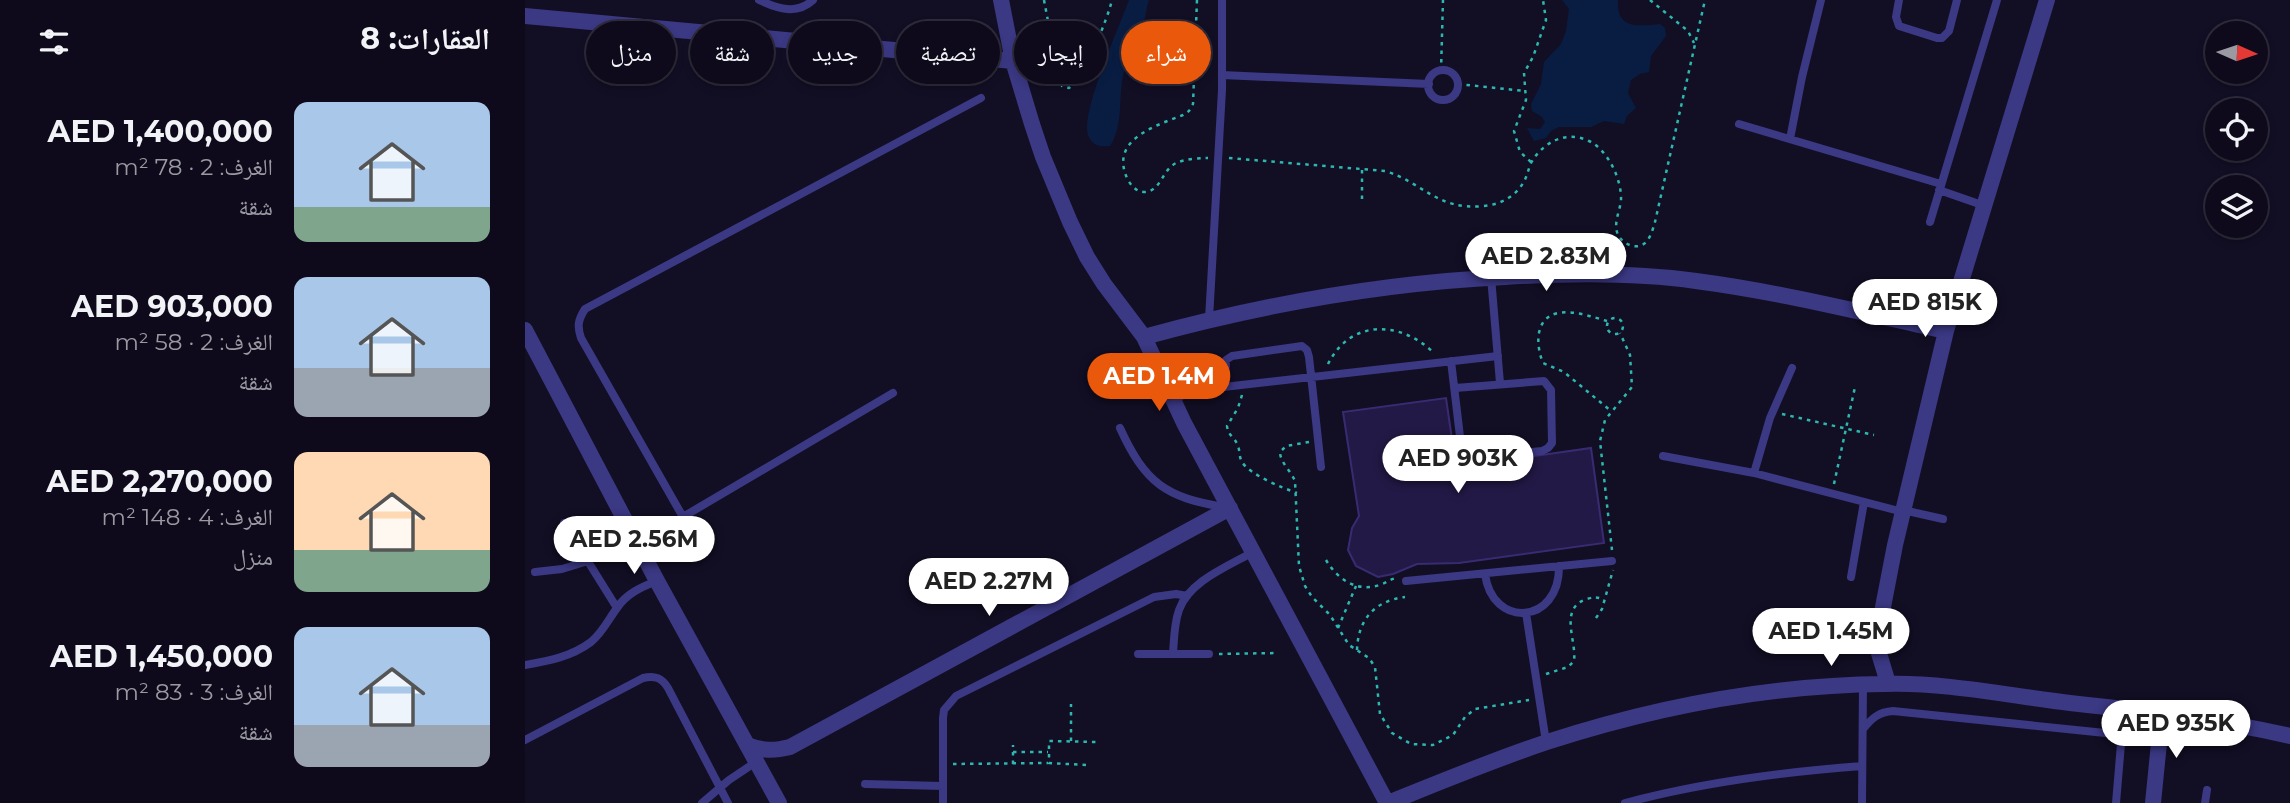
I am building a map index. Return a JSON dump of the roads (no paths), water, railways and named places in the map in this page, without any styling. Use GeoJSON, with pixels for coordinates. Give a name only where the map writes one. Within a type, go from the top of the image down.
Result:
{"type":"FeatureCollection","features":[{"type":"Feature","properties":{"kind":"street"},"geometry":{"type":"LineString","coordinates":[[1001,0],[1013,61],[1043,157],[1070,222],[1098,275],[1144,337],[1174,401],[1387,803],[1546,742],[1621,720],[1752,694],[1888,683],[2161,713],[2228,722],[2290,736]]}},
{"type":"Feature","properties":{"kind":"street"},"geometry":{"type":"LineString","coordinates":[[1888,683],[1878,650],[1878,633],[1903,511],[1947,331],[2047,0]]}},
{"type":"Feature","properties":{"kind":"street"},"geometry":{"type":"LineString","coordinates":[[525,16],[1013,61]]}},
{"type":"Feature","properties":{"kind":"street"},"geometry":{"type":"LineString","coordinates":[[1144,337],[1209,319],[1327,295],[1396,285],[1566,273],[1695,280],[1759,290],[1947,331]]}},
{"type":"Feature","properties":{"kind":"street"},"geometry":{"type":"LineString","coordinates":[[525,330],[637,544],[779,803]]}},
{"type":"Feature","properties":{"kind":"street"},"geometry":{"type":"LineString","coordinates":[[747,746],[761,751],[790,747],[1230,508]]}},
{"type":"Feature","properties":{"kind":"street"},"geometry":{"type":"LineString","coordinates":[[2153,803],[2161,713]]}},
{"type":"Feature","properties":{"kind":"lane"},"geometry":{"type":"LineString","coordinates":[[759,0],[784,9],[804,8],[813,0]]}},
{"type":"Feature","properties":{"kind":"lane"},"geometry":{"type":"LineString","coordinates":[[1209,319],[1222,75],[1222,0]]}},
{"type":"Feature","properties":{"kind":"lane"},"geometry":{"type":"LineString","coordinates":[[1790,139],[1821,0]]}},
{"type":"Feature","properties":{"kind":"lane"},"geometry":{"type":"LineString","coordinates":[[1899,0],[1896,17],[1899,26],[1942,38],[1949,31],[1957,0]]}},
{"type":"Feature","properties":{"kind":"lane"},"geometry":{"type":"LineString","coordinates":[[1930,222],[1997,0]]}},
{"type":"Feature","properties":{"kind":"lane"},"geometry":{"type":"LineString","coordinates":[[1441,71],[1451,73],[1458,84],[1452,97],[1443,100],[1431,93],[1429,84],[1433,75],[1441,71]]}},
{"type":"Feature","properties":{"kind":"lane"},"geometry":{"type":"LineString","coordinates":[[1222,75],[1429,84]]}},
{"type":"Feature","properties":{"kind":"lane"},"geometry":{"type":"LineString","coordinates":[[683,517],[581,338],[579,318],[585,309],[981,98]]}},
{"type":"Feature","properties":{"kind":"lane"},"geometry":{"type":"LineString","coordinates":[[1739,124],[1940,187],[1985,206]]}},
{"type":"Feature","properties":{"kind":"lane"},"geometry":{"type":"LineString","coordinates":[[1492,277],[1500,383]]}},
{"type":"Feature","properties":{"kind":"lane"},"geometry":{"type":"LineString","coordinates":[[1225,387],[1224,368],[1226,360],[1232,355],[1295,345],[1307,350],[1321,467]]}},
{"type":"Feature","properties":{"kind":"lane"},"geometry":{"type":"LineString","coordinates":[[1174,401],[1196,390],[1498,356]]}},
{"type":"Feature","properties":{"kind":"lane"},"geometry":{"type":"LineString","coordinates":[[1448,362],[1455,388],[1461,445],[1466,455],[1477,457],[1542,451],[1548,448],[1553,437],[1552,396],[1549,385],[1538,381],[1455,388]]}},
{"type":"Feature","properties":{"kind":"lane"},"geometry":{"type":"LineString","coordinates":[[1754,473],[1773,412],[1792,368]]}},
{"type":"Feature","properties":{"kind":"lane"},"geometry":{"type":"LineString","coordinates":[[637,544],[893,393]]}},
{"type":"Feature","properties":{"kind":"lane"},"geometry":{"type":"LineString","coordinates":[[1120,428],[1141,468],[1163,488],[1196,503],[1230,508]]}},
{"type":"Feature","properties":{"kind":"lane"},"geometry":{"type":"LineString","coordinates":[[1663,456],[1754,473],[1864,502],[1943,519]]}},
{"type":"Feature","properties":{"kind":"lane"},"geometry":{"type":"LineString","coordinates":[[1851,577],[1864,502]]}},
{"type":"Feature","properties":{"kind":"lane"},"geometry":{"type":"LineString","coordinates":[[564,523],[617,608]]}},
{"type":"Feature","properties":{"kind":"lane"},"geometry":{"type":"LineString","coordinates":[[1173,654],[1176,620],[1187,596],[1197,586],[1253,552]]}},
{"type":"Feature","properties":{"kind":"lane"},"geometry":{"type":"LineString","coordinates":[[535,572],[562,569],[588,561]]}},
{"type":"Feature","properties":{"kind":"lane"},"geometry":{"type":"LineString","coordinates":[[1406,582],[1612,561]]}},
{"type":"Feature","properties":{"kind":"lane"},"geometry":{"type":"LineString","coordinates":[[1485,574],[1487,585],[1497,603],[1506,609],[1526,613],[1545,605],[1552,598],[1559,579],[1559,566]]}},
{"type":"Feature","properties":{"kind":"lane"},"geometry":{"type":"LineString","coordinates":[[525,665],[569,655],[591,641],[633,592],[657,581]]}},
{"type":"Feature","properties":{"kind":"lane"},"geometry":{"type":"LineString","coordinates":[[943,803],[944,710],[956,696],[1154,597],[1176,594],[1187,596]]}},
{"type":"Feature","properties":{"kind":"lane"},"geometry":{"type":"LineString","coordinates":[[1526,613],[1546,742]]}},
{"type":"Feature","properties":{"kind":"lane"},"geometry":{"type":"LineString","coordinates":[[1139,654],[1209,654]]}},
{"type":"Feature","properties":{"kind":"lane"},"geometry":{"type":"LineString","coordinates":[[525,740],[643,678],[658,677],[664,682],[728,803]]}},
{"type":"Feature","properties":{"kind":"lane"},"geometry":{"type":"LineString","coordinates":[[1862,803],[1863,685]]}},
{"type":"Feature","properties":{"kind":"lane"},"geometry":{"type":"LineString","coordinates":[[1863,729],[1876,716],[1893,711],[2115,734],[2121,744],[2116,803]]}},
{"type":"Feature","properties":{"kind":"lane"},"geometry":{"type":"LineString","coordinates":[[702,803],[756,762]]}},
{"type":"Feature","properties":{"kind":"lane"},"geometry":{"type":"LineString","coordinates":[[1625,803],[1720,782],[1863,765]]}},
{"type":"Feature","properties":{"kind":"lane"},"geometry":{"type":"LineString","coordinates":[[865,784],[943,786]]}},
{"type":"Feature","properties":{"kind":"lane"},"geometry":{"type":"LineString","coordinates":[[2205,803],[2207,790]]}},
{"type":"Feature","properties":{"kind":"water"},"geometry":{"type":"Polygon","coordinates":[[[1129,0],[1149,0],[1145,21],[1121,21],[1122,84],[1118,128],[1110,146],[1100,146],[1094,144],[1088,135],[1087,123],[1097,84],[1107,84],[1107,56],[1129,0]]]}},
{"type":"Feature","properties":{"kind":"water"},"geometry":{"type":"Polygon","coordinates":[[[1562,0],[1618,0],[1618,10],[1625,21],[1637,25],[1660,24],[1665,28],[1666,36],[1651,56],[1649,72],[1631,80],[1628,93],[1636,108],[1627,116],[1624,124],[1604,121],[1591,127],[1559,127],[1551,131],[1546,138],[1534,141],[1527,128],[1540,129],[1545,122],[1532,111],[1531,104],[1541,84],[1544,62],[1561,44],[1566,31],[1569,9],[1562,0]]]}}]}
